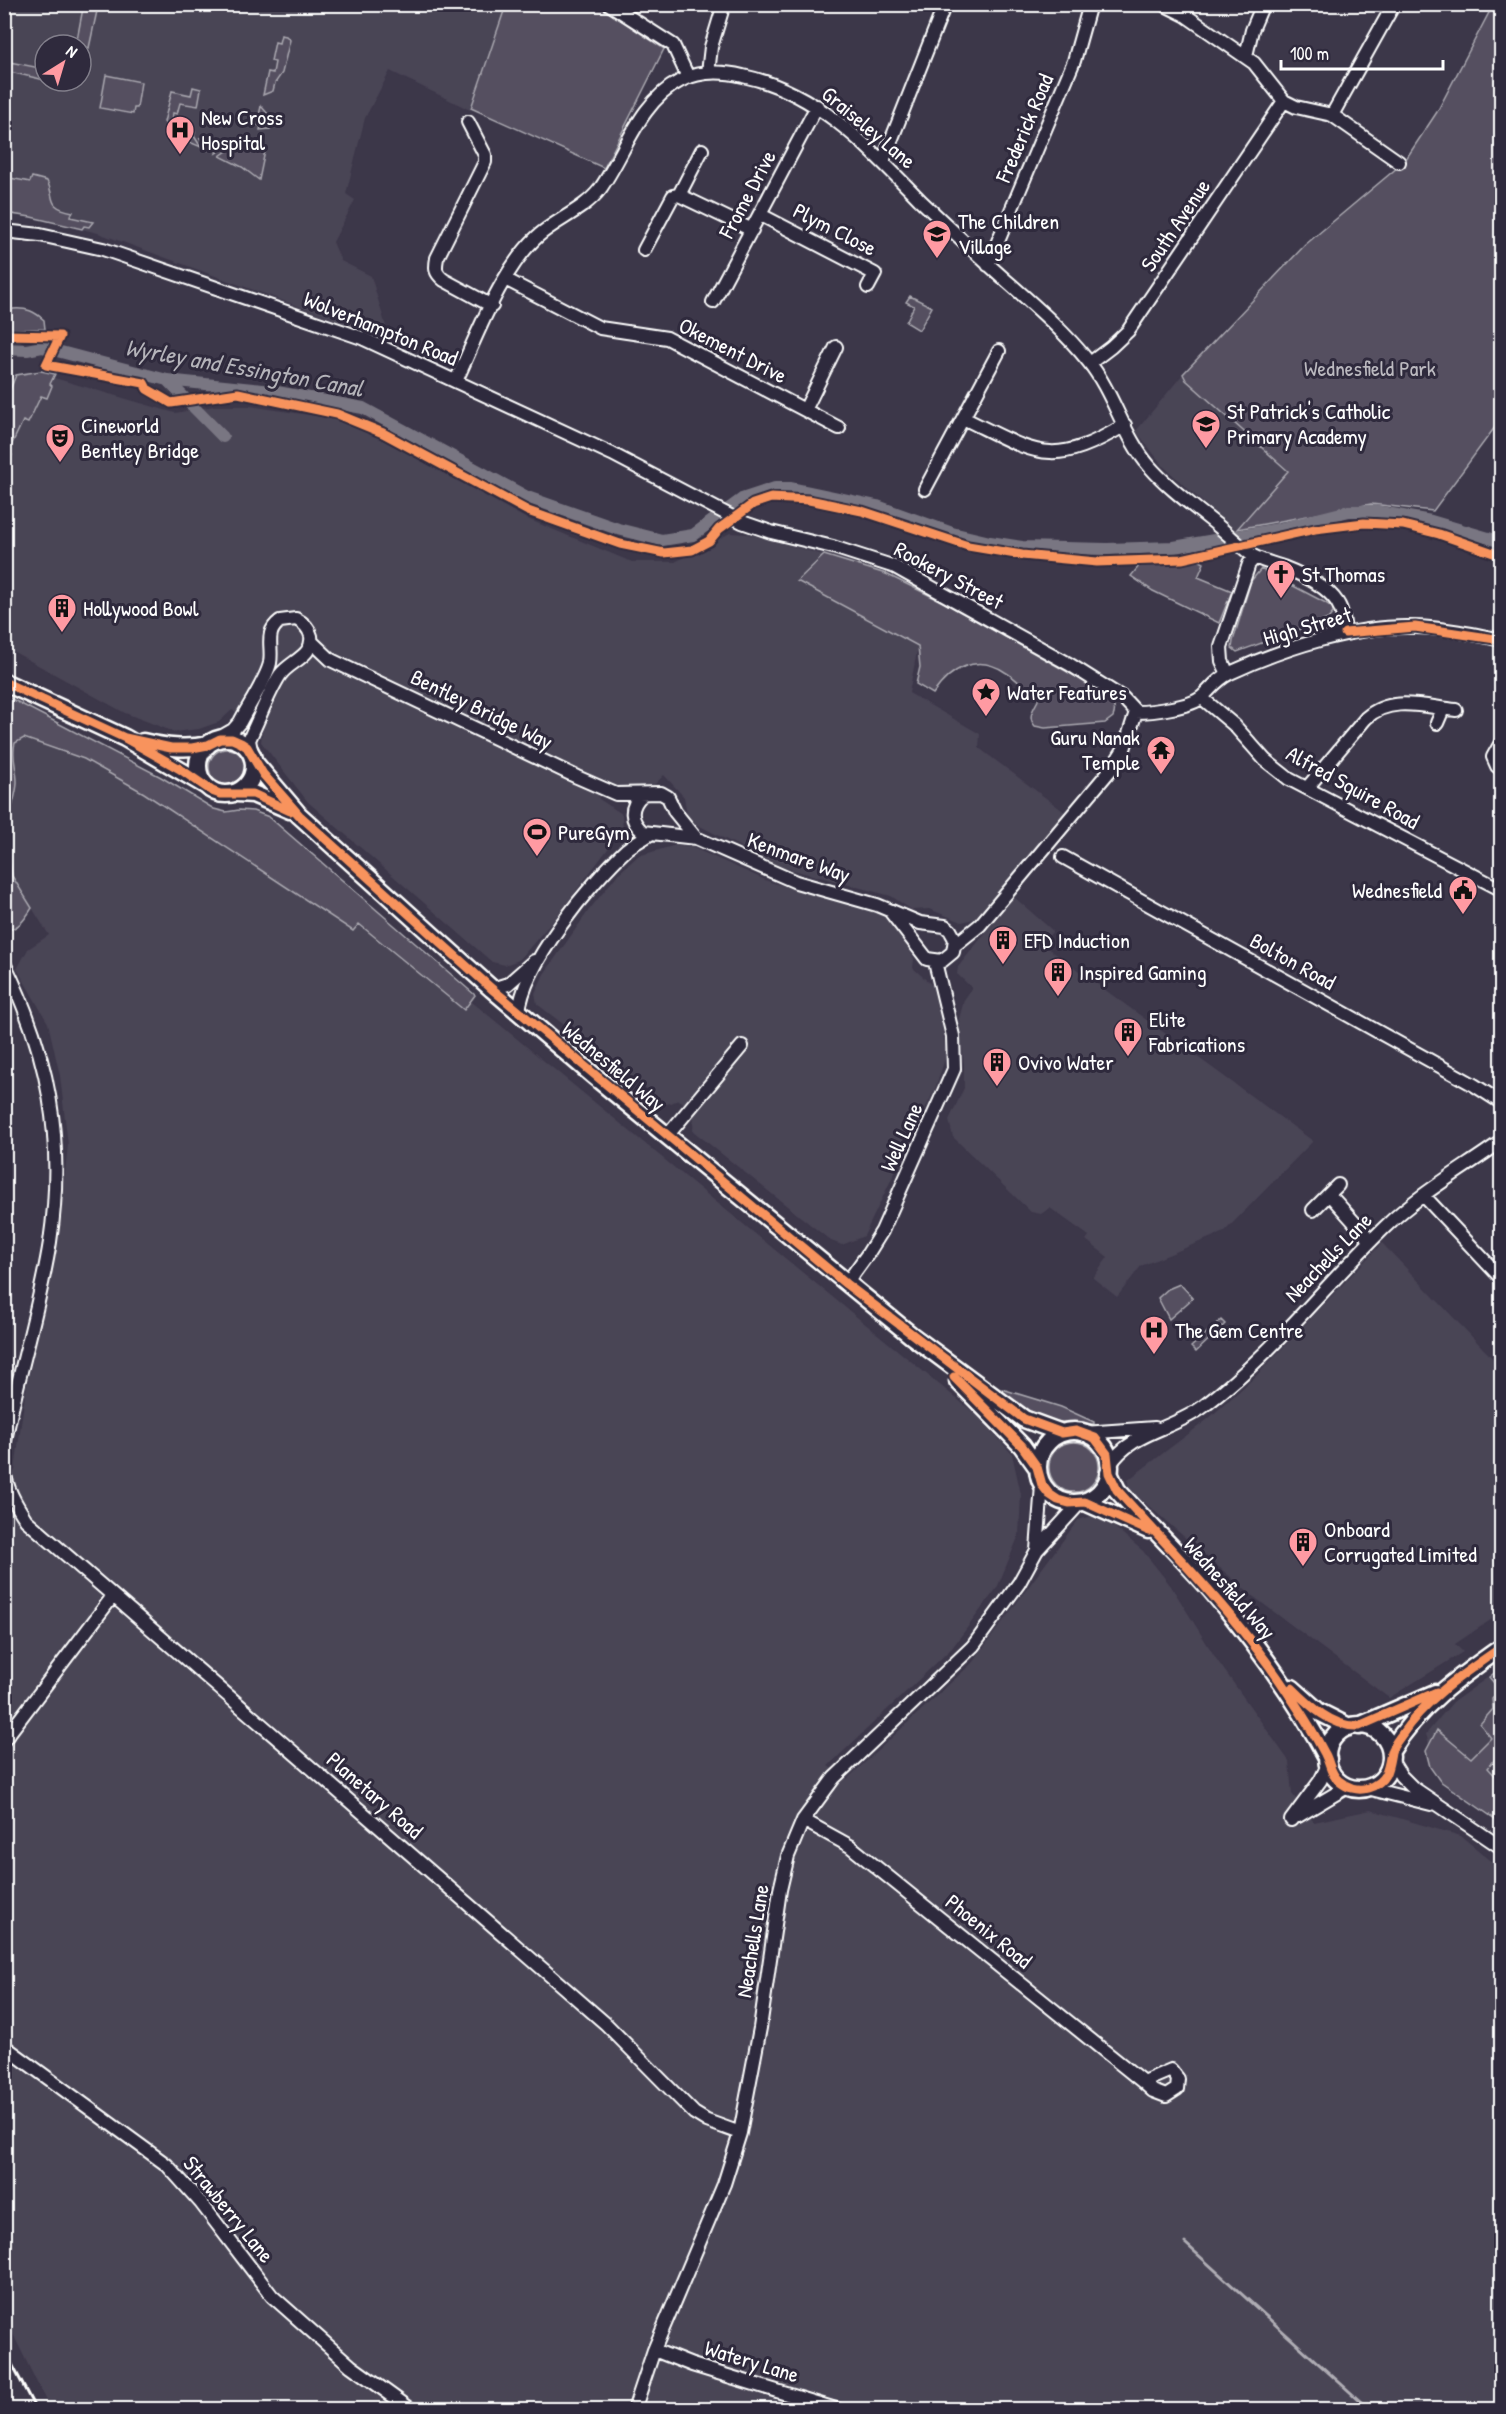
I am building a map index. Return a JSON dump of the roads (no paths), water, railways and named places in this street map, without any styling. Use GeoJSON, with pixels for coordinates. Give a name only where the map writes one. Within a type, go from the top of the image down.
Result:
{"type":"FeatureCollection","features":[{"type":"Feature","properties":{"kind":"main road"},"geometry":{"type":"LineString","coordinates":[[4,682],[125,738],[220,794],[237,793],[246,787],[252,777],[253,758],[241,743],[232,739],[192,748],[171,748],[125,738]]}},
{"type":"Feature","properties":{"kind":"main road"},"geometry":{"type":"LineString","coordinates":[[204,785],[198,773],[198,761],[210,743]]}},
{"type":"Feature","properties":{"kind":"main road","name":"Wednesfield Way"},"geometry":{"type":"LineString","coordinates":[[253,758],[299,815],[519,1013],[912,1336],[1024,1419],[1062,1433]]}},
{"type":"Feature","properties":{"kind":"main road","name":"Wednesfield Way"},"geometry":{"type":"LineString","coordinates":[[237,793],[253,794],[299,815]]}},
{"type":"Feature","properties":{"kind":"main road","name":"Wednesfield Way"},"geometry":{"type":"LineString","coordinates":[[912,1336],[1006,1428],[1037,1467]]}},
{"type":"Feature","properties":{"kind":"main road"},"geometry":{"type":"LineString","coordinates":[[1076,1431],[1095,1438],[1102,1445],[1110,1469],[1105,1486],[1096,1496],[1083,1502],[1069,1503],[1058,1500],[1042,1485],[1037,1467],[1044,1447],[1052,1438],[1062,1433],[1076,1431]]}},
{"type":"Feature","properties":{"kind":"main road","name":"Wednesfield Way"},"geometry":{"type":"LineString","coordinates":[[1110,1469],[1117,1490],[1211,1591],[1273,1668],[1314,1732],[1328,1761]]}},
{"type":"Feature","properties":{"kind":"main road","name":"Wednesfield Way"},"geometry":{"type":"LineString","coordinates":[[1083,1502],[1157,1534]]}},
{"type":"Feature","properties":{"kind":"main road"},"geometry":{"type":"LineString","coordinates":[[1443,1689],[1338,1733],[1329,1745],[1328,1761],[1331,1773],[1347,1787],[1356,1789],[1367,1788],[1383,1778],[1391,1756],[1405,1730],[1443,1689],[1502,1647]]}},
{"type":"Feature","properties":{"kind":"main road","name":"Wednesfield Way"},"geometry":{"type":"LineString","coordinates":[[1273,1668],[1318,1712],[1354,1726]]}},
{"type":"Feature","properties":{"kind":"main road"},"geometry":{"type":"LineString","coordinates":[[1354,1726],[1369,1727],[1380,1735],[1388,1743],[1391,1756]]}},
{"type":"Feature","properties":{"kind":"street"},"geometry":{"type":"LineString","coordinates":[[609,4],[673,45],[688,77]]}},
{"type":"Feature","properties":{"kind":"street"},"geometry":{"type":"LineString","coordinates":[[708,73],[711,47],[724,4]]}},
{"type":"Feature","properties":{"kind":"street"},"geometry":{"type":"LineString","coordinates":[[883,161],[945,4]]}},
{"type":"Feature","properties":{"kind":"street","name":"Frederick Road"},"geometry":{"type":"LineString","coordinates":[[988,265],[1074,62],[1090,4]]}},
{"type":"Feature","properties":{"kind":"street"},"geometry":{"type":"LineString","coordinates":[[1162,4],[1185,15],[1246,56],[1259,68],[1270,86],[1284,101],[1296,107],[1332,115],[1399,162]]}},
{"type":"Feature","properties":{"kind":"street"},"geometry":{"type":"LineString","coordinates":[[1246,56],[1252,30],[1263,4]]}},
{"type":"Feature","properties":{"kind":"street"},"geometry":{"type":"LineString","coordinates":[[1332,115],[1394,4]]}},
{"type":"Feature","properties":{"kind":"street","name":"Graiseley Lane"},"geometry":{"type":"LineString","coordinates":[[456,381],[505,279],[522,252],[539,234],[598,191],[646,112],[659,96],[676,82],[708,73],[727,73],[752,78],[793,93],[817,106],[883,161],[988,265],[1062,332],[1090,363],[1150,466],[1178,494],[1255,557]]}},
{"type":"Feature","properties":{"kind":"street","name":"South Avenue"},"geometry":{"type":"LineString","coordinates":[[1090,363],[1128,331],[1284,101]]}},
{"type":"Feature","properties":{"kind":"street","name":"Frome Drive"},"geometry":{"type":"LineString","coordinates":[[713,302],[817,106]]}},
{"type":"Feature","properties":{"kind":"street"},"geometry":{"type":"LineString","coordinates":[[468,122],[485,155],[484,162],[437,258],[435,269],[437,275],[444,280],[492,306]]}},
{"type":"Feature","properties":{"kind":"street"},"geometry":{"type":"LineString","coordinates":[[680,195],[702,150]]}},
{"type":"Feature","properties":{"kind":"street"},"geometry":{"type":"LineString","coordinates":[[644,250],[673,196],[680,195],[752,230]]}},
{"type":"Feature","properties":{"kind":"street","name":"Plym Close"},"geometry":{"type":"LineString","coordinates":[[761,215],[875,274],[868,287]]}},
{"type":"Feature","properties":{"kind":"street","name":"Wolverhampton Road"},"geometry":{"type":"LineString","coordinates":[[4,231],[40,235],[103,249],[362,338],[612,454],[724,514]]}},
{"type":"Feature","properties":{"kind":"street","name":"Okement Drive"},"geometry":{"type":"LineString","coordinates":[[505,279],[600,328],[667,338],[839,428]]}},
{"type":"Feature","properties":{"kind":"street"},"geometry":{"type":"LineString","coordinates":[[805,410],[836,347]]}},
{"type":"Feature","properties":{"kind":"street"},"geometry":{"type":"LineString","coordinates":[[925,489],[999,351]]}},
{"type":"Feature","properties":{"kind":"street"},"geometry":{"type":"LineString","coordinates":[[963,418],[1025,448],[1052,453],[1088,445],[1125,425]]}},
{"type":"Feature","properties":{"kind":"street","name":"Rookery Street"},"geometry":{"type":"LineString","coordinates":[[724,514],[771,532],[833,547],[895,567],[1085,674],[1123,698],[1136,712]]}},
{"type":"Feature","properties":{"kind":"street"},"geometry":{"type":"LineString","coordinates":[[1228,674],[1222,661],[1221,647],[1249,564],[1255,557],[1300,573],[1326,591],[1337,601],[1345,633]]}},
{"type":"Feature","properties":{"kind":"street"},"geometry":{"type":"LineString","coordinates":[[210,743],[233,730],[240,722],[270,664],[269,642],[271,630],[275,624],[285,619],[296,619],[309,630],[310,647],[281,674],[249,740],[253,758]]}},
{"type":"Feature","properties":{"kind":"street","name":"High Street"},"geometry":{"type":"LineString","coordinates":[[1136,712],[1166,710],[1202,698],[1209,687],[1228,674],[1276,655],[1345,633],[1415,627],[1502,640]]}},
{"type":"Feature","properties":{"kind":"street"},"geometry":{"type":"LineString","coordinates":[[311,641],[331,660]]}},
{"type":"Feature","properties":{"kind":"street"},"geometry":{"type":"LineString","coordinates":[[271,650],[281,659],[331,660]]}},
{"type":"Feature","properties":{"kind":"street","name":"Bentley Bridge Way"},"geometry":{"type":"LineString","coordinates":[[331,660],[616,794]]}},
{"type":"Feature","properties":{"kind":"street","name":"Alfred Squire Road"},"geometry":{"type":"LineString","coordinates":[[1202,698],[1234,724],[1264,760],[1307,788],[1500,887]]}},
{"type":"Feature","properties":{"kind":"street"},"geometry":{"type":"LineString","coordinates":[[1307,788],[1366,718],[1376,710],[1396,704],[1456,710]]}},
{"type":"Feature","properties":{"kind":"street"},"geometry":{"type":"LineString","coordinates":[[1437,723],[1443,709]]}},
{"type":"Feature","properties":{"kind":"street"},"geometry":{"type":"LineString","coordinates":[[954,939],[980,925],[1112,768],[1124,749],[1136,712]]}},
{"type":"Feature","properties":{"kind":"street"},"geometry":{"type":"LineString","coordinates":[[1502,741],[1493,757],[1497,766],[1502,770]]}},
{"type":"Feature","properties":{"kind":"street"},"geometry":{"type":"LineString","coordinates":[[616,794],[661,793],[672,803],[675,812],[696,838]]}},
{"type":"Feature","properties":{"kind":"street"},"geometry":{"type":"LineString","coordinates":[[616,794],[643,832],[696,838]]}},
{"type":"Feature","properties":{"kind":"street"},"geometry":{"type":"LineString","coordinates":[[629,847],[633,807],[642,795]]}},
{"type":"Feature","properties":{"kind":"street"},"geometry":{"type":"LineString","coordinates":[[519,1013],[522,995],[540,957],[595,883],[629,847],[671,825],[675,812]]}},
{"type":"Feature","properties":{"kind":"street","name":"Kenmare Way"},"geometry":{"type":"LineString","coordinates":[[696,838],[796,882],[863,900],[920,923],[933,925]]}},
{"type":"Feature","properties":{"kind":"street","name":"Bolton Road"},"geometry":{"type":"LineString","coordinates":[[1063,857],[1502,1103]]}},
{"type":"Feature","properties":{"kind":"street"},"geometry":{"type":"LineString","coordinates":[[890,910],[918,945],[923,956],[935,962],[948,958],[953,952],[954,939],[945,926],[933,925],[921,933],[918,945]]}},
{"type":"Feature","properties":{"kind":"street"},"geometry":{"type":"LineString","coordinates":[[492,989],[508,984],[540,957]]}},
{"type":"Feature","properties":{"kind":"street"},"geometry":{"type":"LineString","coordinates":[[945,996],[948,958]]}},
{"type":"Feature","properties":{"kind":"street"},"geometry":{"type":"LineString","coordinates":[[935,962],[945,996]]}},
{"type":"Feature","properties":{"kind":"street"},"geometry":{"type":"LineString","coordinates":[[4,963],[31,1021],[44,1066],[56,1153],[50,1240],[4,1446]]}},
{"type":"Feature","properties":{"kind":"street","name":"Well Lane"},"geometry":{"type":"LineString","coordinates":[[846,1284],[882,1231],[952,1077],[955,1048],[945,996]]}},
{"type":"Feature","properties":{"kind":"street"},"geometry":{"type":"LineString","coordinates":[[667,1136],[742,1046]]}},
{"type":"Feature","properties":{"kind":"street","name":"Neachells Lane"},"geometry":{"type":"LineString","coordinates":[[1110,1469],[1127,1445],[1191,1416],[1243,1374],[1396,1217],[1502,1141]]}},
{"type":"Feature","properties":{"kind":"street"},"geometry":{"type":"LineString","coordinates":[[1313,1210],[1334,1189],[1371,1241]]}},
{"type":"Feature","properties":{"kind":"street"},"geometry":{"type":"LineString","coordinates":[[1424,1196],[1502,1279]]}},
{"type":"Feature","properties":{"kind":"street","name":"Neachells Lane"},"geometry":{"type":"LineString","coordinates":[[1084,1433],[1162,1428]]}},
{"type":"Feature","properties":{"kind":"street","name":"Planetary Road"},"geometry":{"type":"LineString","coordinates":[[4,1468],[8,1488],[26,1520],[606,2024],[693,2113],[707,2121],[740,2133]]}},
{"type":"Feature","properties":{"kind":"street","name":"Neachells Lane"},"geometry":{"type":"LineString","coordinates":[[1037,1550],[1042,1485]]}},
{"type":"Feature","properties":{"kind":"street","name":"Neachells Lane"},"geometry":{"type":"LineString","coordinates":[[634,2409],[654,2350],[724,2184],[740,2133],[760,2028],[780,1890],[788,1856],[803,1820],[834,1778],[973,1646],[1019,1583],[1037,1550],[1083,1502]]}},
{"type":"Feature","properties":{"kind":"street"},"geometry":{"type":"LineString","coordinates":[[4,1740],[113,1596]]}},
{"type":"Feature","properties":{"kind":"street"},"geometry":{"type":"LineString","coordinates":[[1391,1756],[1401,1776],[1412,1787],[1502,1848]]}},
{"type":"Feature","properties":{"kind":"street"},"geometry":{"type":"LineString","coordinates":[[1328,1761],[1320,1781],[1292,1820],[1347,1787]]}},
{"type":"Feature","properties":{"kind":"street"},"geometry":{"type":"LineString","coordinates":[[1367,1788],[1441,1807]]}},
{"type":"Feature","properties":{"kind":"street","name":"Phoenix Road"},"geometry":{"type":"LineString","coordinates":[[803,1820],[850,1846],[1143,2082]]}},
{"type":"Feature","properties":{"kind":"street","name":"Strawberry Lane"},"geometry":{"type":"LineString","coordinates":[[4,2046],[167,2165],[201,2203],[272,2296],[351,2366],[412,2409]]}},
{"type":"Feature","properties":{"kind":"street","name":"Watery Lane"},"geometry":{"type":"LineString","coordinates":[[654,2350],[692,2365],[839,2409]]}},
{"type":"Feature","properties":{"kind":"waterway","name":"Wyrley and Essington Canal"},"geometry":{"type":"LineString","coordinates":[[4,349],[27,350],[42,347],[167,380],[272,391],[363,408],[527,497],[618,529],[662,540],[693,535],[742,499],[775,488],[791,488],[877,506],[952,533],[1022,547],[1107,549],[1174,547],[1278,529],[1349,511],[1375,511],[1431,521],[1502,542]]}},
{"type":"Feature","properties":{"kind":"waterway"},"geometry":{"type":"LineString","coordinates":[[167,380],[223,437]]}},
{"type":"Feature","properties":{"kind":"waterway"},"geometry":{"type":"LineString","coordinates":[[1185,2243],[1370,2410]]}},
{"type":"Feature","properties":{"kind":"railway"},"geometry":{"type":"LineString","coordinates":[[4,2349],[36,2410]]}},
{"type":"Feature","properties":{"kind":"place","name":"New Cross Hospital"},"geometry":{"type":"Point","coordinates":[180,156]}},
{"type":"Feature","properties":{"kind":"place","name":"The Children Village"},"geometry":{"type":"Point","coordinates":[937,260]}},
{"type":"Feature","properties":{"kind":"place","name":"St Patrick's Catholic Primary Academy"},"geometry":{"type":"Point","coordinates":[1206,450]}},
{"type":"Feature","properties":{"kind":"place","name":"Cineworld Bentley Bridge"},"geometry":{"type":"Point","coordinates":[60,464]}},
{"type":"Feature","properties":{"kind":"place","name":"St Thomas"},"geometry":{"type":"Point","coordinates":[1281,600]}},
{"type":"Feature","properties":{"kind":"place","name":"Hollywood Bowl"},"geometry":{"type":"Point","coordinates":[62,634]}},
{"type":"Feature","properties":{"kind":"place","name":"Water Features"},"geometry":{"type":"Point","coordinates":[986,718]}},
{"type":"Feature","properties":{"kind":"place","name":"Guru Nanak Temple"},"geometry":{"type":"Point","coordinates":[1161,776]}},
{"type":"Feature","properties":{"kind":"place","name":"PureGym"},"geometry":{"type":"Point","coordinates":[537,858]}},
{"type":"Feature","properties":{"kind":"place","name":"Wednesfield"},"geometry":{"type":"Point","coordinates":[1463,916]}},
{"type":"Feature","properties":{"kind":"place","name":"EFD Induction"},"geometry":{"type":"Point","coordinates":[1003,966]}},
{"type":"Feature","properties":{"kind":"place","name":"Inspired Gaming"},"geometry":{"type":"Point","coordinates":[1058,998]}},
{"type":"Feature","properties":{"kind":"place","name":"Elite Fabrications"},"geometry":{"type":"Point","coordinates":[1128,1058]}},
{"type":"Feature","properties":{"kind":"place","name":"Ovivo Water"},"geometry":{"type":"Point","coordinates":[997,1088]}},
{"type":"Feature","properties":{"kind":"place","name":"The Gem Centre"},"geometry":{"type":"Point","coordinates":[1154,1356]}},
{"type":"Feature","properties":{"kind":"place","name":"Onboard Corrugated Limited"},"geometry":{"type":"Point","coordinates":[1303,1568]}},
{"type":"Feature","properties":{"kind":"park label","name":"Wednesfield Park"},"geometry":{"type":"Point","coordinates":[1370,368]}}]}
